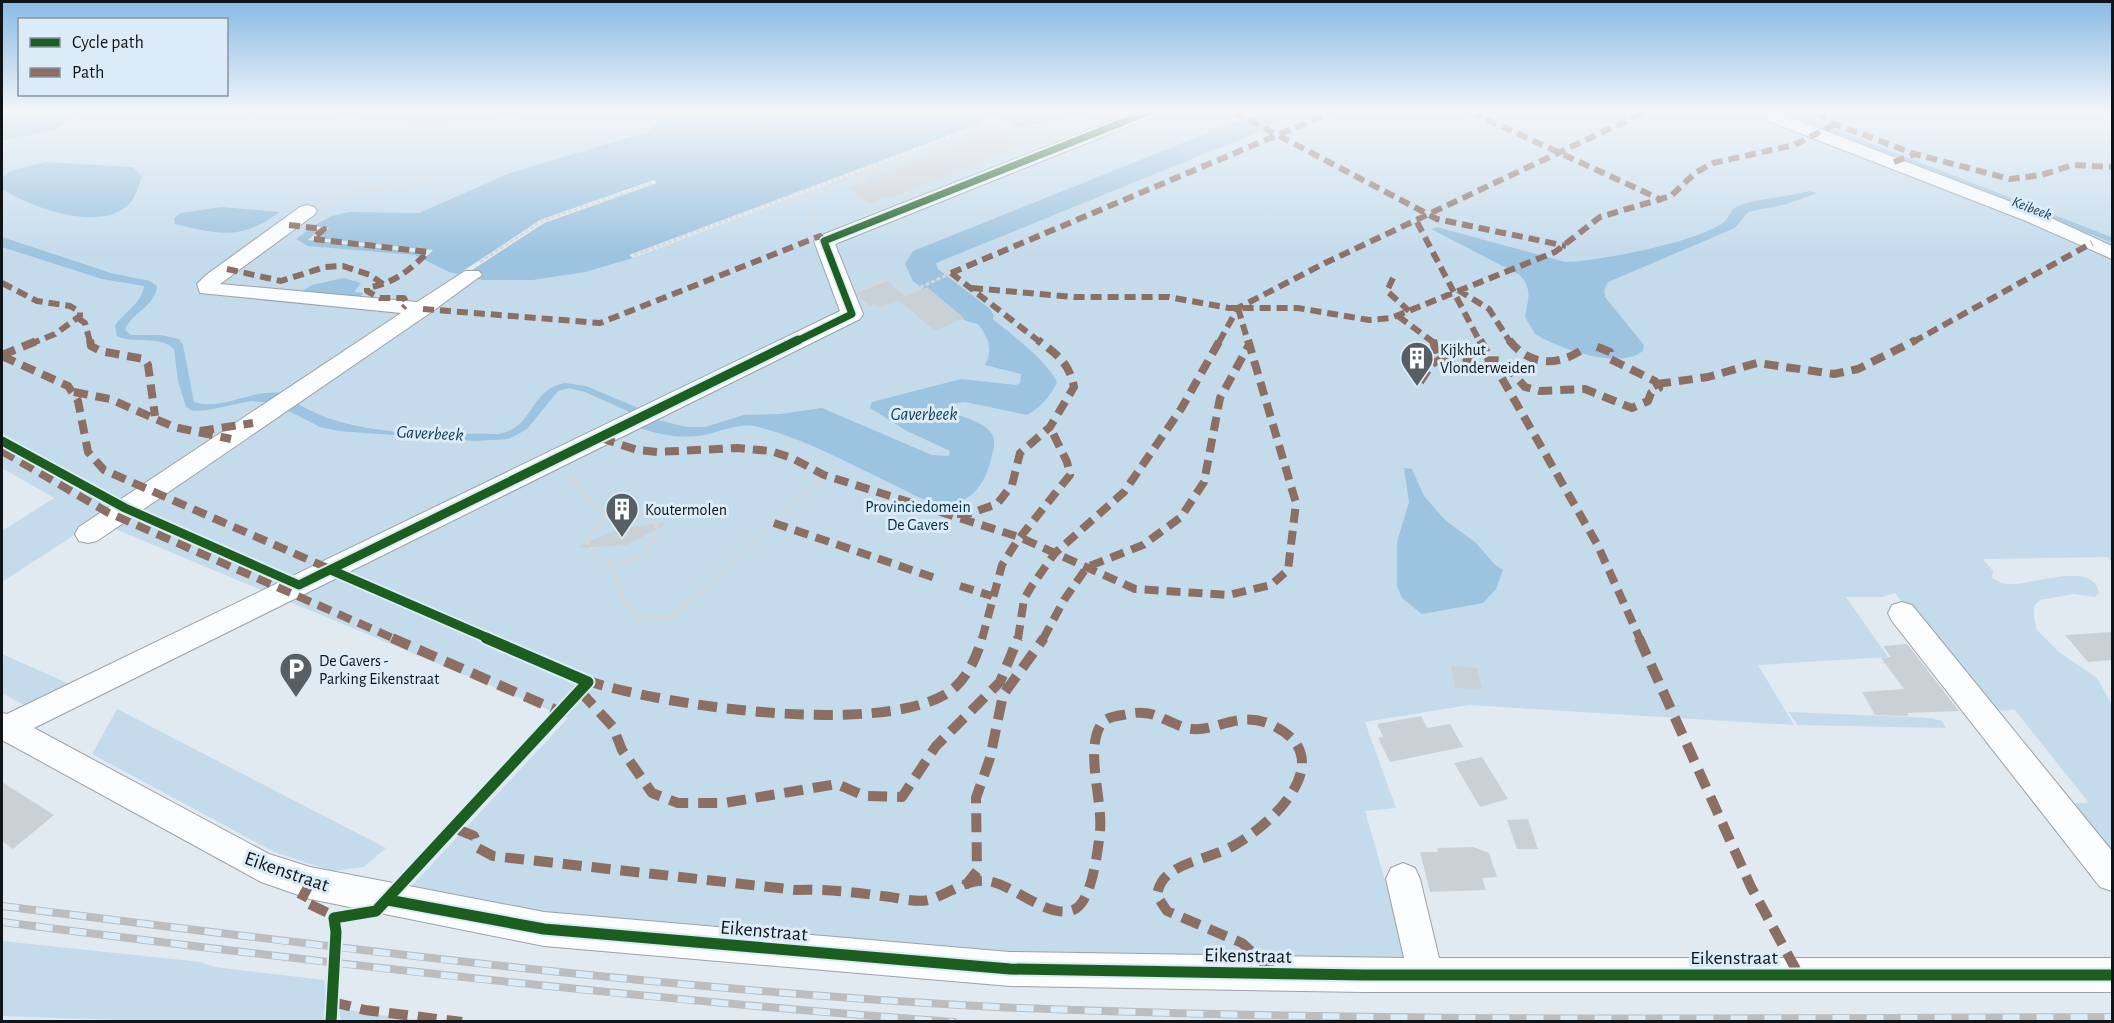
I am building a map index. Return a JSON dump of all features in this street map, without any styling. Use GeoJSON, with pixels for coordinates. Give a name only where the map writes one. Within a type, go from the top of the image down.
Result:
{"type":"FeatureCollection","features":[{"type":"Feature","properties":{"kind":"street"},"geometry":{"type":"LineString","coordinates":[[5,727],[852,314],[824,241],[1028,160]]}},
{"type":"Feature","properties":{"kind":"street"},"geometry":{"type":"LineString","coordinates":[[1887,160],[2033,217],[2112,253]]}},
{"type":"Feature","properties":{"kind":"street"},"geometry":{"type":"LineString","coordinates":[[307,211],[213,279],[207,284],[207,289],[423,309]]}},
{"type":"Feature","properties":{"kind":"street"},"geometry":{"type":"LineString","coordinates":[[87,534],[423,309],[475,270]]}},
{"type":"Feature","properties":{"kind":"street"},"geometry":{"type":"LineString","coordinates":[[254,626],[286,591]]}},
{"type":"Feature","properties":{"kind":"street"},"geometry":{"type":"LineString","coordinates":[[1902,613],[2112,876]]}},
{"type":"Feature","properties":{"kind":"street","name":"Eikenstraat"},"geometry":{"type":"LineString","coordinates":[[5,727],[261,867],[321,886],[544,929],[1010,969],[1425,974],[2112,975]]}},
{"type":"Feature","properties":{"kind":"street"},"geometry":{"type":"LineString","coordinates":[[1403,879],[1425,974]]}},
{"type":"Feature","properties":{"kind":"path"},"geometry":{"type":"LineString","coordinates":[[634,255],[888,160]]}},
{"type":"Feature","properties":{"kind":"path"},"geometry":{"type":"LineString","coordinates":[[804,198],[905,160]]}},
{"type":"Feature","properties":{"kind":"path"},"geometry":{"type":"LineString","coordinates":[[307,211],[345,192],[402,187],[439,168],[429,162]]}},
{"type":"Feature","properties":{"kind":"path"},"geometry":{"type":"LineString","coordinates":[[475,270],[542,221],[653,183]]}},
{"type":"Feature","properties":{"kind":"path"},"geometry":{"type":"LineString","coordinates":[[760,201],[767,205]]}},
{"type":"Feature","properties":{"kind":"path"},"geometry":{"type":"LineString","coordinates":[[805,204],[813,216],[820,236]]}},
{"type":"Feature","properties":{"kind":"path"},"geometry":{"type":"LineString","coordinates":[[846,296],[889,278],[906,294],[951,273]]}},
{"type":"Feature","properties":{"kind":"path"},"geometry":{"type":"LineString","coordinates":[[610,562],[624,601],[638,619],[666,617],[678,613],[824,475]]}},
{"type":"Feature","properties":{"kind":"path"},"geometry":{"type":"LineString","coordinates":[[578,485],[607,518]]}},
{"type":"Feature","properties":{"kind":"path"},"geometry":{"type":"LineString","coordinates":[[618,513],[641,513],[656,522],[659,529],[653,545],[645,552],[628,560],[610,562],[600,560],[587,548],[590,532],[607,518],[618,513]]}},
{"type":"Feature","properties":{"kind":"green space","name":"Provinciedomein De Gavers"},"geometry":{"type":"Polygon","coordinates":[[[2,160],[2112,160],[2112,562],[2107,557],[1983,559],[1993,571],[1992,578],[2002,583],[2019,584],[2060,576],[2074,576],[2086,578],[2095,583],[2099,593],[2096,597],[2073,594],[2040,600],[2034,606],[2034,618],[2037,630],[2059,652],[2097,678],[2112,705],[2112,860],[2066,803],[2089,803],[2014,709],[2005,711],[1981,707],[1895,593],[1882,597],[1846,597],[1888,657],[1758,665],[1794,725],[1469,705],[1365,722],[1396,808],[1365,811],[1409,963],[1071,959],[550,917],[407,891],[568,718],[96,521],[2,582],[2,531],[54,498],[2,468],[2,160]]]}},
{"type":"Feature","properties":{"kind":"green space"},"geometry":{"type":"Polygon","coordinates":[[[2,654],[74,686],[28,707],[2,693],[2,654]]]}},
{"type":"Feature","properties":{"kind":"green space"},"geometry":{"type":"Polygon","coordinates":[[[117,709],[386,848],[364,867],[332,871],[274,852],[92,754],[117,709]]]}},
{"type":"Feature","properties":{"kind":"green space"},"geometry":{"type":"Polygon","coordinates":[[[1788,712],[1931,718],[1942,721],[1946,728],[1798,725],[1788,712]]]}},
{"type":"Feature","properties":{"kind":"green space"},"geometry":{"type":"Polygon","coordinates":[[[2,941],[201,962],[214,967],[324,980],[328,1002],[324,1021],[180,1022],[2,1016],[2,941]]]}},
{"type":"Feature","properties":{"kind":"green space"},"geometry":{"type":"Polygon","coordinates":[[[338,1007],[363,1013],[430,1021],[341,1021],[338,1007]]]}},
{"type":"Feature","properties":{"kind":"water"},"geometry":{"type":"Polygon","coordinates":[[[554,160],[894,160],[633,258],[585,272],[533,280],[483,280],[449,272],[415,255],[308,246],[296,239],[313,226],[332,216],[349,212],[419,213],[510,173],[554,160]]]}},
{"type":"Feature","properties":{"kind":"water"},"geometry":{"type":"Polygon","coordinates":[[[45,162],[133,167],[142,176],[131,202],[119,212],[103,216],[67,215],[48,210],[2,189],[2,178],[10,171],[45,162]]]}},
{"type":"Feature","properties":{"kind":"water"},"geometry":{"type":"Polygon","coordinates":[[[1809,191],[1817,193],[1787,204],[1748,212],[1735,228],[1608,282],[1604,290],[1605,297],[1644,345],[1643,351],[1619,358],[1604,358],[1574,351],[1535,334],[1525,317],[1528,290],[1520,275],[1431,229],[1437,227],[1565,262],[1580,261],[1673,243],[1713,229],[1725,221],[1734,208],[1743,204],[1809,191]]]}},
{"type":"Feature","properties":{"kind":"water"},"geometry":{"type":"Polygon","coordinates":[[[221,207],[280,212],[254,227],[230,233],[205,231],[175,224],[174,218],[181,213],[221,207]]]}},
{"type":"Feature","properties":{"kind":"water"},"geometry":{"type":"Polygon","coordinates":[[[2,237],[111,273],[150,281],[157,286],[152,299],[132,319],[125,330],[131,335],[161,335],[179,339],[183,345],[194,402],[217,404],[262,393],[286,394],[271,403],[251,401],[193,411],[186,407],[178,381],[174,349],[161,342],[131,340],[117,336],[115,326],[140,298],[144,286],[102,279],[2,247],[2,237]]]}},
{"type":"Feature","properties":{"kind":"water"},"geometry":{"type":"Polygon","coordinates":[[[344,278],[361,283],[354,292],[363,293],[361,297],[296,295],[312,285],[344,278]]]}},
{"type":"Feature","properties":{"kind":"water","name":"Gaverbeek"},"geometry":{"type":"Polygon","coordinates":[[[942,281],[1022,343],[1049,370],[1057,382],[1045,401],[1027,415],[965,402],[950,404],[948,409],[950,413],[980,424],[990,431],[994,439],[985,478],[974,493],[959,502],[949,504],[925,500],[808,444],[758,427],[737,427],[687,437],[662,434],[637,427],[653,419],[687,427],[705,427],[744,415],[780,414],[822,408],[932,455],[949,456],[950,451],[907,431],[870,408],[872,402],[961,379],[1016,385],[1020,383],[1021,374],[985,365],[989,352],[988,341],[974,320],[930,286],[942,281]]]}},
{"type":"Feature","properties":{"kind":"water"},"geometry":{"type":"Polygon","coordinates":[[[565,383],[586,386],[643,410],[634,414],[585,392],[569,388],[558,391],[527,429],[509,439],[476,441],[338,431],[320,427],[285,409],[295,402],[317,414],[366,428],[420,433],[498,434],[519,424],[545,393],[565,383]]]}},
{"type":"Feature","properties":{"kind":"water"},"geometry":{"type":"Polygon","coordinates":[[[1404,468],[1412,469],[1424,496],[1445,520],[1476,543],[1495,565],[1503,570],[1496,589],[1483,603],[1422,614],[1402,598],[1397,586],[1397,542],[1409,502],[1404,468]]]}},
{"type":"Feature","properties":{"kind":"pier"},"geometry":{"type":"Polygon","coordinates":[[[883,160],[894,160],[633,258],[629,255],[883,160]]]}},
{"type":"Feature","properties":{"kind":"pier"},"geometry":{"type":"Polygon","coordinates":[[[654,180],[657,183],[544,223],[460,278],[454,277],[540,220],[654,180]]]}},
{"type":"Feature","properties":{"kind":"pier"},"geometry":{"type":"Polygon","coordinates":[[[308,225],[329,228],[318,238],[433,250],[421,262],[417,260],[423,253],[308,240],[320,230],[305,228],[308,225]]]}},
{"type":"Feature","properties":{"kind":"building"},"geometry":{"type":"Polygon","coordinates":[[[918,160],[988,160],[891,198],[889,196],[869,204],[849,188],[867,181],[865,180],[918,160]]]}},
{"type":"Feature","properties":{"kind":"building"},"geometry":{"type":"Polygon","coordinates":[[[887,281],[905,296],[927,287],[964,318],[935,331],[898,300],[879,308],[874,304],[870,306],[858,296],[857,293],[887,281]]]}},
{"type":"Feature","properties":{"kind":"building"},"geometry":{"type":"Polygon","coordinates":[[[663,522],[664,525],[627,545],[581,548],[580,545],[620,529],[663,522]]]}},
{"type":"Feature","properties":{"kind":"building"},"geometry":{"type":"Polygon","coordinates":[[[2112,632],[2112,660],[2088,662],[2065,635],[2112,632]]]}},
{"type":"Feature","properties":{"kind":"building"},"geometry":{"type":"Polygon","coordinates":[[[1907,644],[1959,711],[1907,713],[1909,716],[1875,715],[1862,692],[1904,689],[1881,658],[1891,657],[1883,646],[1907,644]]]}},
{"type":"Feature","properties":{"kind":"building"},"geometry":{"type":"Polygon","coordinates":[[[1451,666],[1477,668],[1482,689],[1455,688],[1451,666]]]}},
{"type":"Feature","properties":{"kind":"building"},"geometry":{"type":"Polygon","coordinates":[[[1421,716],[1427,728],[1450,724],[1463,747],[1390,762],[1378,738],[1383,737],[1377,724],[1421,716]]]}},
{"type":"Feature","properties":{"kind":"building"},"geometry":{"type":"Polygon","coordinates":[[[1482,757],[1508,799],[1480,807],[1454,763],[1482,757]]]}},
{"type":"Feature","properties":{"kind":"building"},"geometry":{"type":"Polygon","coordinates":[[[2,782],[54,815],[13,849],[2,841],[2,782]]]}},
{"type":"Feature","properties":{"kind":"building"},"geometry":{"type":"Polygon","coordinates":[[[1528,819],[1538,849],[1517,849],[1507,820],[1528,819]]]}},
{"type":"Feature","properties":{"kind":"building"},"geometry":{"type":"Polygon","coordinates":[[[1473,847],[1489,853],[1497,877],[1482,878],[1486,890],[1430,892],[1420,852],[1438,852],[1437,848],[1473,847]]]}},
{"type":"Feature","properties":{"kind":"waterway","name":"Gaverbeek"},"geometry":{"type":"LineString","coordinates":[[978,316],[924,274],[920,264],[924,257],[1165,160]]}},
{"type":"Feature","properties":{"kind":"waterway","name":"Keibeek"},"geometry":{"type":"LineString","coordinates":[[1906,160],[2112,240]]}},
{"type":"Feature","properties":{"kind":"railway"},"geometry":{"type":"LineString","coordinates":[[2,906],[498,966],[747,990],[996,1007],[1414,1017],[2112,1017]]}},
{"type":"Feature","properties":{"kind":"railway"},"geometry":{"type":"LineString","coordinates":[[2,922],[477,979],[954,1022]]}},
{"type":"Feature","properties":{"kind":"marked path"},"geometry":{"type":"LineString","coordinates":[[951,273],[1219,160]]}},
{"type":"Feature","properties":{"kind":"marked path"},"geometry":{"type":"LineString","coordinates":[[1325,160],[1437,219],[1566,246]]}},
{"type":"Feature","properties":{"kind":"marked path"},"geometry":{"type":"LineString","coordinates":[[580,691],[613,727],[622,750],[652,793],[678,803],[724,803],[837,784],[865,796],[902,797],[936,746],[1000,682],[1015,649],[1022,626],[1024,599],[1031,587],[1055,553],[1124,492],[1181,409],[1238,308],[1325,263],[1546,160]]}},
{"type":"Feature","properties":{"kind":"marked path"},"geometry":{"type":"LineString","coordinates":[[1575,160],[1662,200]]}},
{"type":"Feature","properties":{"kind":"marked path"},"geometry":{"type":"LineString","coordinates":[[972,288],[1074,297],[1169,297],[1229,308],[1298,308],[1369,320],[1391,318],[1555,252],[1566,246],[1600,217],[1651,204],[1671,196],[1695,173],[1713,163],[1728,160]]}},
{"type":"Feature","properties":{"kind":"marked path"},"geometry":{"type":"LineString","coordinates":[[1894,162],[1900,160]]}},
{"type":"Feature","properties":{"kind":"marked path"},"geometry":{"type":"LineString","coordinates":[[1937,160],[2010,179],[2041,175],[2073,165],[2112,167]]}},
{"type":"Feature","properties":{"kind":"marked path"},"geometry":{"type":"LineString","coordinates":[[1417,222],[1490,360],[1597,544],[1751,887],[1799,975]]}},
{"type":"Feature","properties":{"kind":"marked path"},"geometry":{"type":"LineString","coordinates":[[289,225],[324,229],[313,239],[428,252],[401,276],[387,284],[367,288],[367,291],[380,298],[404,298],[407,304],[403,308]]}},
{"type":"Feature","properties":{"kind":"marked path"},"geometry":{"type":"LineString","coordinates":[[423,309],[600,323],[820,236],[824,241]]}},
{"type":"Feature","properties":{"kind":"marked path"},"geometry":{"type":"LineString","coordinates":[[1657,384],[1708,377],[1757,363],[1834,374],[1858,369],[1886,357],[2092,243]]}},
{"type":"Feature","properties":{"kind":"marked path"},"geometry":{"type":"LineString","coordinates":[[227,269],[281,281],[325,267],[343,266],[370,275],[384,285]]}},
{"type":"Feature","properties":{"kind":"marked path"},"geometry":{"type":"LineString","coordinates":[[951,273],[1059,357],[1071,371],[1074,387],[1050,427],[1020,453],[1012,485],[997,504],[968,514],[957,514]]}},
{"type":"Feature","properties":{"kind":"marked path"},"geometry":{"type":"LineString","coordinates":[[1393,278],[1387,291],[1409,311]]}},
{"type":"Feature","properties":{"kind":"marked path"},"geometry":{"type":"LineString","coordinates":[[2,283],[37,301],[70,306],[80,312],[80,316],[55,334],[2,355]]}},
{"type":"Feature","properties":{"kind":"marked path"},"geometry":{"type":"LineString","coordinates":[[1458,290],[1489,309],[1498,319],[1509,341],[1526,357],[1536,361],[1557,362],[1577,354],[1586,347]]}},
{"type":"Feature","properties":{"kind":"marked path"},"geometry":{"type":"LineString","coordinates":[[601,438],[637,450],[657,452],[737,448],[771,451],[792,458],[824,475],[1019,537],[1135,589],[1229,595],[1271,585],[1288,570],[1296,503],[1238,308]]}},
{"type":"Feature","properties":{"kind":"marked path"},"geometry":{"type":"LineString","coordinates":[[1398,316],[1433,340],[1437,357],[1443,361],[1458,363],[1502,361],[1521,384],[1532,390],[1585,389],[1616,404],[1632,408],[1648,401],[1651,393],[1659,388],[1655,381],[1610,359],[1610,352],[1595,346]]}},
{"type":"Feature","properties":{"kind":"marked path"},"geometry":{"type":"LineString","coordinates":[[78,318],[85,323],[91,346],[100,351],[144,359],[148,365],[155,416]]}},
{"type":"Feature","properties":{"kind":"marked path"},"geometry":{"type":"LineString","coordinates":[[965,886],[977,871],[976,798],[990,758],[1003,695],[1042,641],[1064,600],[1087,567],[1143,545],[1181,517],[1204,482],[1220,398],[1250,343]]}},
{"type":"Feature","properties":{"kind":"marked path"},"geometry":{"type":"LineString","coordinates":[[2,356],[68,386],[78,401],[88,452],[104,470],[332,570]]}},
{"type":"Feature","properties":{"kind":"marked path"},"geometry":{"type":"LineString","coordinates":[[1420,382],[1432,364],[1441,359]]}},
{"type":"Feature","properties":{"kind":"marked path"},"geometry":{"type":"LineString","coordinates":[[74,392],[110,399],[174,427],[231,439]]}},
{"type":"Feature","properties":{"kind":"marked path"},"geometry":{"type":"LineString","coordinates":[[200,431],[246,422],[253,423]]}},
{"type":"Feature","properties":{"kind":"marked path"},"geometry":{"type":"LineString","coordinates":[[585,680],[702,705],[796,715],[861,713],[894,709],[929,702],[946,695],[960,683],[976,657],[1002,565],[1017,541],[1054,498],[1070,475],[1067,462],[1050,427]]}},
{"type":"Feature","properties":{"kind":"marked path"},"geometry":{"type":"LineString","coordinates":[[2,451],[107,512],[563,713]]}},
{"type":"Feature","properties":{"kind":"marked path"},"geometry":{"type":"LineString","coordinates":[[774,523],[938,579]]}},
{"type":"Feature","properties":{"kind":"marked path"},"geometry":{"type":"LineString","coordinates":[[960,586],[992,596]]}},
{"type":"Feature","properties":{"kind":"marked path"},"geometry":{"type":"LineString","coordinates":[[459,830],[474,836],[478,848],[493,856],[796,890],[828,889],[925,901],[964,885],[987,881],[1009,888],[1044,906],[1065,912],[1075,910],[1081,905],[1090,884],[1097,855],[1101,822],[1095,741],[1098,728],[1102,723],[1107,719],[1134,712],[1150,712],[1194,729],[1235,719],[1258,720],[1281,730],[1298,746],[1303,768],[1295,788],[1274,813],[1243,840],[1210,857],[1168,874],[1159,885],[1157,896],[1160,904],[1167,911],[1190,923],[1242,943],[1275,973]]}},
{"type":"Feature","properties":{"kind":"marked path"},"geometry":{"type":"LineString","coordinates":[[310,883],[301,900],[338,918]]}},
{"type":"Feature","properties":{"kind":"marked path"},"geometry":{"type":"LineString","coordinates":[[332,1002],[365,1010],[462,1022]]}},
{"type":"Feature","properties":{"kind":"cycle path"},"geometry":{"type":"LineString","coordinates":[[2,441],[125,508],[299,585],[852,314],[824,241],[1028,160]]}},
{"type":"Feature","properties":{"kind":"cycle path"},"geometry":{"type":"LineString","coordinates":[[331,570],[588,682],[376,911],[334,918],[336,932],[331,1022]]}},
{"type":"Feature","properties":{"kind":"cycle path"},"geometry":{"type":"LineString","coordinates":[[388,900],[544,929],[1010,969],[1364,975],[2112,975]]}},
{"type":"Feature","properties":{"kind":"place","name":"Kijkhut Vlonderweiden"},"geometry":{"type":"Point","coordinates":[1417,387]}},
{"type":"Feature","properties":{"kind":"place","name":"Koutermolen"},"geometry":{"type":"Point","coordinates":[622,538]}},
{"type":"Feature","properties":{"kind":"place","name":"De Gavers - Parking Eikenstraat"},"geometry":{"type":"Point","coordinates":[296,698]}}]}
